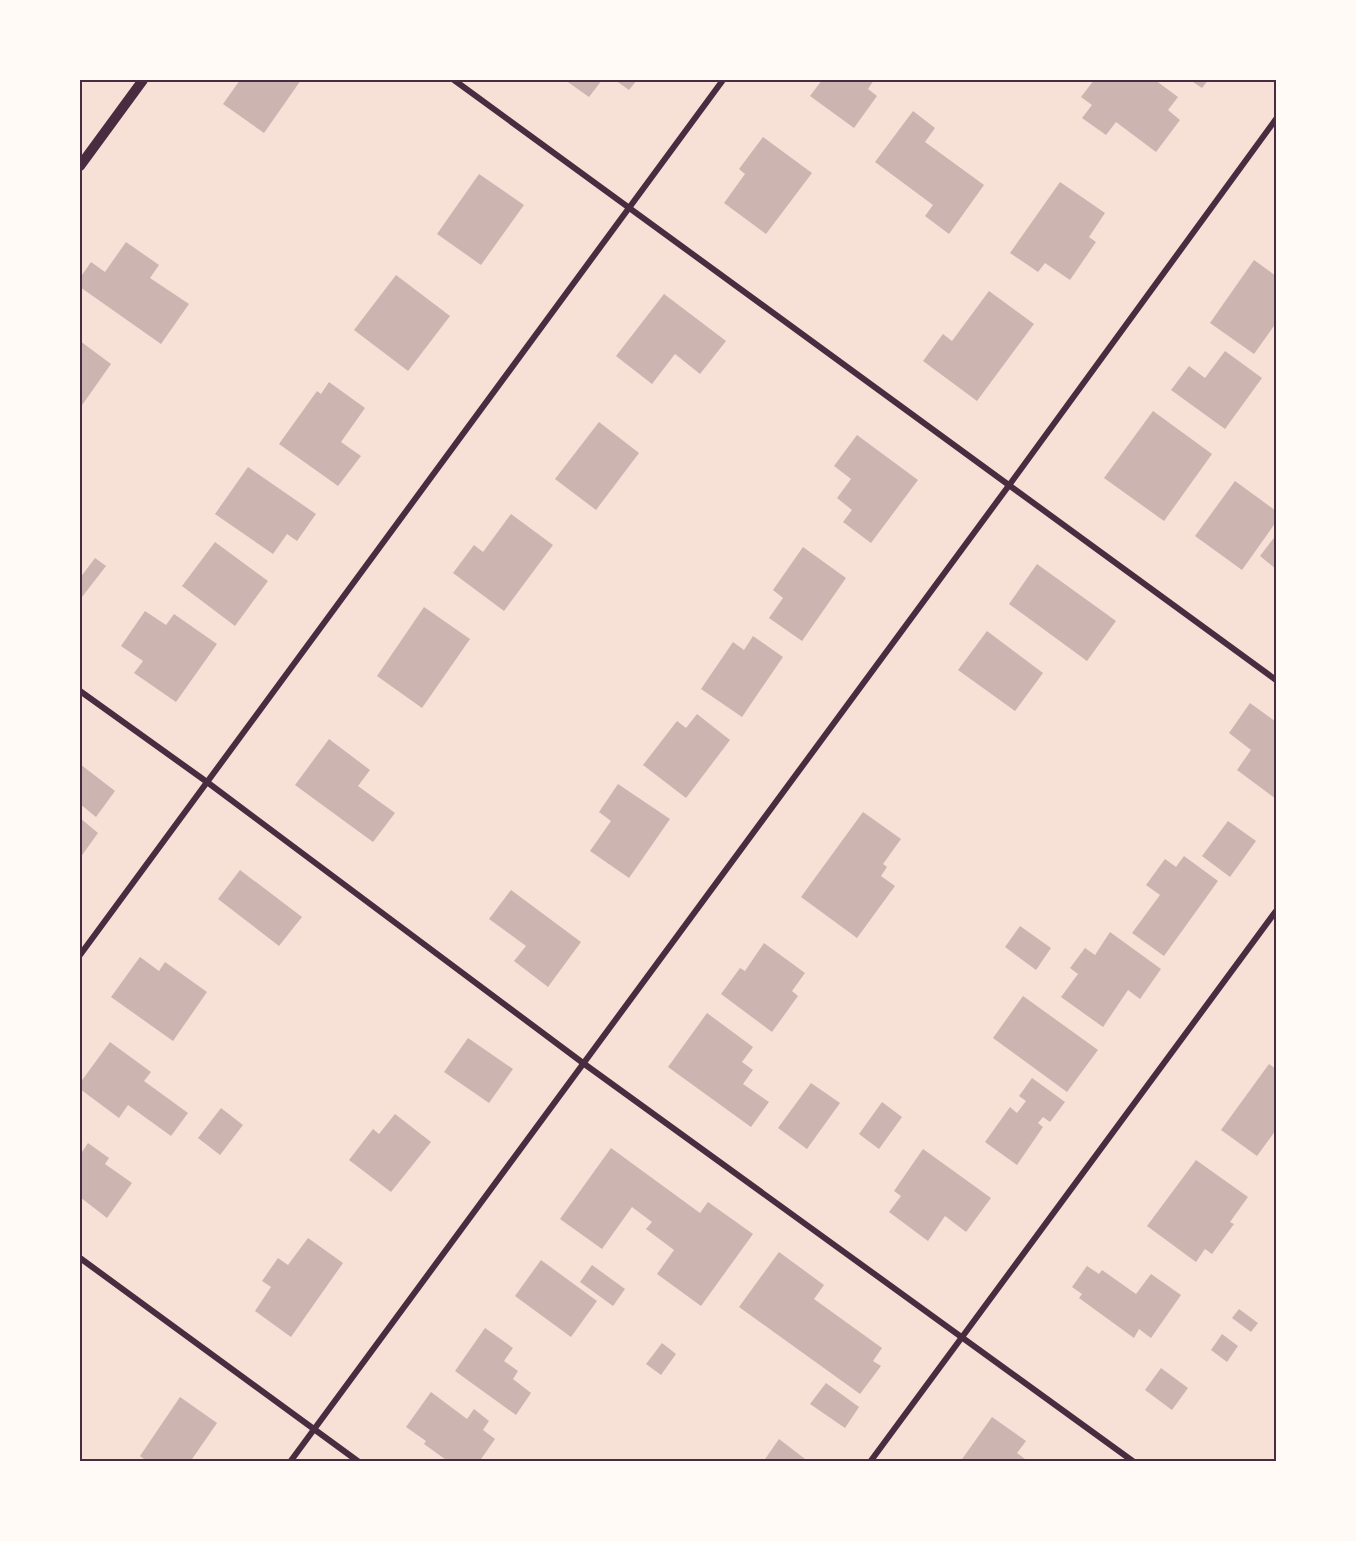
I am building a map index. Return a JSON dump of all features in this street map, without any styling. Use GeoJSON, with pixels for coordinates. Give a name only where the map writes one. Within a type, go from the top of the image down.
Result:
{"type":"FeatureCollection","features":[{"type":"Feature","properties":{"kind":"street"},"geometry":{"type":"LineString","coordinates":[[80,166],[143,80]]}},
{"type":"Feature","properties":{"kind":"street"},"geometry":{"type":"LineString","coordinates":[[454,80],[1276,680]]}},
{"type":"Feature","properties":{"kind":"street"},"geometry":{"type":"LineString","coordinates":[[80,955],[723,80]]}},
{"type":"Feature","properties":{"kind":"street"},"geometry":{"type":"LineString","coordinates":[[290,1461],[1276,119]]}},
{"type":"Feature","properties":{"kind":"street"},"geometry":{"type":"LineString","coordinates":[[80,691],[207,782],[583,1063],[1134,1461]]}},
{"type":"Feature","properties":{"kind":"street"},"geometry":{"type":"LineString","coordinates":[[870,1461],[1276,911]]}},
{"type":"Feature","properties":{"kind":"street"},"geometry":{"type":"LineString","coordinates":[[80,1258],[359,1461]]}},
{"type":"Feature","properties":{"kind":"building"},"geometry":{"type":"Polygon","coordinates":[[[240,80],[301,80],[264,133],[223,104],[240,80]]]}},
{"type":"Feature","properties":{"kind":"building"},"geometry":{"type":"Polygon","coordinates":[[[565,80],[602,80],[589,97],[565,80]]]}},
{"type":"Feature","properties":{"kind":"building"},"geometry":{"type":"Polygon","coordinates":[[[615,80],[637,80],[629,90],[615,80]]]}},
{"type":"Feature","properties":{"kind":"building"},"geometry":{"type":"Polygon","coordinates":[[[822,80],[874,80],[868,89],[877,96],[854,128],[810,96],[822,80]]]}},
{"type":"Feature","properties":{"kind":"building"},"geometry":{"type":"Polygon","coordinates":[[[1094,80],[1155,80],[1178,97],[1168,110],[1180,120],[1156,152],[1116,122],[1106,135],[1082,118],[1092,105],[1081,97],[1094,80]]]}},
{"type":"Feature","properties":{"kind":"building"},"geometry":{"type":"Polygon","coordinates":[[[1190,80],[1208,80],[1202,88],[1190,80]]]}},
{"type":"Feature","properties":{"kind":"building"},"geometry":{"type":"Polygon","coordinates":[[[913,111],[935,128],[925,142],[984,185],[949,234],[925,216],[933,205],[875,162],[913,111]]]}},
{"type":"Feature","properties":{"kind":"building"},"geometry":{"type":"Polygon","coordinates":[[[763,137],[812,173],[766,234],[724,203],[745,174],[739,169],[763,137]]]}},
{"type":"Feature","properties":{"kind":"building"},"geometry":{"type":"Polygon","coordinates":[[[479,174],[524,205],[481,265],[437,234],[479,174]]]}},
{"type":"Feature","properties":{"kind":"building"},"geometry":{"type":"Polygon","coordinates":[[[1060,182],[1105,213],[1089,237],[1096,242],[1070,280],[1045,263],[1038,272],[1010,253],[1060,182]]]}},
{"type":"Feature","properties":{"kind":"building"},"geometry":{"type":"Polygon","coordinates":[[[126,242],[159,265],[150,278],[189,304],[161,344],[80,287],[80,278],[91,262],[105,272],[126,242]]]}},
{"type":"Feature","properties":{"kind":"building"},"geometry":{"type":"Polygon","coordinates":[[[1254,260],[1276,276],[1276,323],[1254,354],[1210,323],[1254,260]]]}},
{"type":"Feature","properties":{"kind":"building"},"geometry":{"type":"Polygon","coordinates":[[[396,275],[450,316],[408,371],[354,330],[396,275]]]}},
{"type":"Feature","properties":{"kind":"building"},"geometry":{"type":"Polygon","coordinates":[[[989,291],[1034,324],[977,401],[923,361],[943,334],[952,341],[989,291]]]}},
{"type":"Feature","properties":{"kind":"building"},"geometry":{"type":"Polygon","coordinates":[[[664,294],[726,341],[700,374],[675,354],[652,384],[616,356],[664,294]]]}},
{"type":"Feature","properties":{"kind":"building"},"geometry":{"type":"Polygon","coordinates":[[[80,341],[111,364],[80,408],[80,341]]]}},
{"type":"Feature","properties":{"kind":"building"},"geometry":{"type":"Polygon","coordinates":[[[1225,351],[1262,378],[1225,429],[1171,390],[1189,366],[1205,378],[1225,351]]]}},
{"type":"Feature","properties":{"kind":"building"},"geometry":{"type":"Polygon","coordinates":[[[329,382],[365,408],[341,442],[361,456],[338,486],[279,444],[317,391],[321,394],[329,382]]]}},
{"type":"Feature","properties":{"kind":"building"},"geometry":{"type":"Polygon","coordinates":[[[1153,411],[1212,454],[1164,521],[1104,478],[1153,411]]]}},
{"type":"Feature","properties":{"kind":"building"},"geometry":{"type":"Polygon","coordinates":[[[599,422],[639,453],[596,510],[555,479],[599,422]]]}},
{"type":"Feature","properties":{"kind":"building"},"geometry":{"type":"Polygon","coordinates":[[[857,435],[918,480],[871,543],[843,522],[852,510],[837,498],[851,479],[834,466],[857,435]]]}},
{"type":"Feature","properties":{"kind":"building"},"geometry":{"type":"Polygon","coordinates":[[[248,467],[316,514],[297,541],[287,534],[273,554],[215,514],[248,467]]]}},
{"type":"Feature","properties":{"kind":"building"},"geometry":{"type":"Polygon","coordinates":[[[1235,481],[1276,511],[1276,522],[1242,570],[1195,536],[1235,481]]]}},
{"type":"Feature","properties":{"kind":"building"},"geometry":{"type":"Polygon","coordinates":[[[511,514],[553,545],[504,611],[453,573],[474,545],[483,552],[511,514]]]}},
{"type":"Feature","properties":{"kind":"building"},"geometry":{"type":"Polygon","coordinates":[[[1276,535],[1276,569],[1260,556],[1276,535]]]}},
{"type":"Feature","properties":{"kind":"building"},"geometry":{"type":"Polygon","coordinates":[[[215,542],[268,581],[235,626],[182,586],[215,542]]]}},
{"type":"Feature","properties":{"kind":"building"},"geometry":{"type":"Polygon","coordinates":[[[803,547],[846,578],[802,641],[769,618],[783,598],[773,590],[803,547]]]}},
{"type":"Feature","properties":{"kind":"building"},"geometry":{"type":"Polygon","coordinates":[[[95,558],[106,566],[82,597],[80,578],[95,558]]]}},
{"type":"Feature","properties":{"kind":"building"},"geometry":{"type":"Polygon","coordinates":[[[1037,564],[1116,621],[1087,661],[1009,604],[1037,564]]]}},
{"type":"Feature","properties":{"kind":"building"},"geometry":{"type":"Polygon","coordinates":[[[424,607],[470,639],[422,708],[377,676],[424,607]]]}},
{"type":"Feature","properties":{"kind":"building"},"geometry":{"type":"Polygon","coordinates":[[[145,611],[166,625],[174,614],[217,644],[176,702],[134,673],[143,661],[121,646],[145,611]]]}},
{"type":"Feature","properties":{"kind":"building"},"geometry":{"type":"Polygon","coordinates":[[[987,631],[1043,673],[1015,711],[958,670],[987,631]]]}},
{"type":"Feature","properties":{"kind":"building"},"geometry":{"type":"Polygon","coordinates":[[[753,636],[783,657],[742,717],[701,689],[733,642],[744,650],[753,636]]]}},
{"type":"Feature","properties":{"kind":"building"},"geometry":{"type":"Polygon","coordinates":[[[1250,703],[1276,722],[1276,799],[1237,770],[1251,750],[1229,733],[1250,703]]]}},
{"type":"Feature","properties":{"kind":"building"},"geometry":{"type":"Polygon","coordinates":[[[697,714],[730,740],[686,798],[643,765],[677,721],[686,728],[697,714]]]}},
{"type":"Feature","properties":{"kind":"building"},"geometry":{"type":"Polygon","coordinates":[[[329,739],[370,770],[358,786],[395,813],[373,842],[295,785],[329,739]]]}},
{"type":"Feature","properties":{"kind":"building"},"geometry":{"type":"Polygon","coordinates":[[[80,764],[115,791],[96,817],[80,804],[80,764]]]}},
{"type":"Feature","properties":{"kind":"building"},"geometry":{"type":"Polygon","coordinates":[[[618,784],[670,819],[629,878],[590,851],[611,821],[599,812],[618,784]]]}},
{"type":"Feature","properties":{"kind":"building"},"geometry":{"type":"Polygon","coordinates":[[[863,812],[901,839],[883,864],[887,867],[881,876],[895,886],[857,938],[801,897],[863,812]]]}},
{"type":"Feature","properties":{"kind":"building"},"geometry":{"type":"Polygon","coordinates":[[[80,818],[98,833],[80,858],[80,818]]]}},
{"type":"Feature","properties":{"kind":"building"},"geometry":{"type":"Polygon","coordinates":[[[1228,821],[1256,841],[1230,877],[1202,856],[1228,821]]]}},
{"type":"Feature","properties":{"kind":"building"},"geometry":{"type":"Polygon","coordinates":[[[1184,856],[1218,881],[1164,956],[1132,933],[1160,895],[1146,885],[1165,859],[1176,867],[1184,856]]]}},
{"type":"Feature","properties":{"kind":"building"},"geometry":{"type":"Polygon","coordinates":[[[240,870],[302,917],[279,946],[218,899],[240,870]]]}},
{"type":"Feature","properties":{"kind":"building"},"geometry":{"type":"Polygon","coordinates":[[[511,890],[581,942],[548,987],[514,961],[526,946],[489,919],[511,890]]]}},
{"type":"Feature","properties":{"kind":"building"},"geometry":{"type":"Polygon","coordinates":[[[1020,926],[1051,948],[1036,970],[1005,947],[1020,926]]]}},
{"type":"Feature","properties":{"kind":"building"},"geometry":{"type":"Polygon","coordinates":[[[1110,932],[1161,969],[1140,999],[1128,990],[1103,1027],[1061,997],[1078,974],[1070,968],[1085,948],[1095,955],[1110,932]]]}},
{"type":"Feature","properties":{"kind":"building"},"geometry":{"type":"Polygon","coordinates":[[[764,943],[805,973],[792,991],[798,996],[772,1032],[721,994],[740,968],[745,971],[764,943]]]}},
{"type":"Feature","properties":{"kind":"building"},"geometry":{"type":"Polygon","coordinates":[[[140,957],[159,971],[165,962],[207,992],[173,1041],[111,997],[140,957]]]}},
{"type":"Feature","properties":{"kind":"building"},"geometry":{"type":"Polygon","coordinates":[[[1023,996],[1098,1050],[1067,1092],[993,1038],[1023,996]]]}},
{"type":"Feature","properties":{"kind":"building"},"geometry":{"type":"Polygon","coordinates":[[[707,1013],[753,1047],[742,1062],[753,1070],[743,1084],[769,1102],[751,1127],[668,1067],[707,1013]]]}},
{"type":"Feature","properties":{"kind":"building"},"geometry":{"type":"Polygon","coordinates":[[[468,1038],[513,1069],[489,1103],[444,1072],[468,1038]]]}},
{"type":"Feature","properties":{"kind":"building"},"geometry":{"type":"Polygon","coordinates":[[[110,1042],[151,1072],[144,1081],[188,1113],[171,1136],[128,1105],[119,1118],[80,1089],[80,1083],[110,1042]]]}},
{"type":"Feature","properties":{"kind":"building"},"geometry":{"type":"Polygon","coordinates":[[[1269,1064],[1276,1069],[1276,1130],[1257,1156],[1221,1130],[1269,1064]]]}},
{"type":"Feature","properties":{"kind":"building"},"geometry":{"type":"Polygon","coordinates":[[[1032,1078],[1065,1102],[1050,1122],[1043,1117],[1038,1123],[1043,1127],[1017,1165],[985,1142],[1010,1107],[1017,1113],[1026,1101],[1019,1096],[1032,1078]]]}},
{"type":"Feature","properties":{"kind":"building"},"geometry":{"type":"Polygon","coordinates":[[[811,1083],[840,1103],[807,1149],[778,1128],[811,1083]]]}},
{"type":"Feature","properties":{"kind":"building"},"geometry":{"type":"Polygon","coordinates":[[[882,1102],[902,1117],[879,1149],[859,1134],[882,1102]]]}},
{"type":"Feature","properties":{"kind":"building"},"geometry":{"type":"Polygon","coordinates":[[[221,1108],[243,1125],[220,1155],[198,1138],[221,1108]]]}},
{"type":"Feature","properties":{"kind":"building"},"geometry":{"type":"Polygon","coordinates":[[[395,1114],[431,1142],[391,1192],[349,1160],[373,1129],[379,1134],[395,1114]]]}},
{"type":"Feature","properties":{"kind":"building"},"geometry":{"type":"Polygon","coordinates":[[[88,1143],[109,1158],[105,1164],[132,1183],[107,1218],[80,1197],[80,1150],[82,1152],[88,1143]]]}},
{"type":"Feature","properties":{"kind":"building"},"geometry":{"type":"Polygon","coordinates":[[[611,1148],[700,1213],[708,1202],[753,1234],[701,1306],[657,1274],[674,1250],[646,1229],[652,1222],[632,1207],[602,1249],[560,1219],[611,1148]]]}},
{"type":"Feature","properties":{"kind":"building"},"geometry":{"type":"Polygon","coordinates":[[[923,1149],[991,1198],[966,1232],[945,1216],[928,1241],[889,1212],[901,1196],[894,1191],[923,1149]]]}},
{"type":"Feature","properties":{"kind":"building"},"geometry":{"type":"Polygon","coordinates":[[[1196,1160],[1248,1197],[1230,1222],[1234,1224],[1212,1254],[1205,1249],[1196,1262],[1147,1226],[1196,1160]]]}},
{"type":"Feature","properties":{"kind":"building"},"geometry":{"type":"Polygon","coordinates":[[[308,1238],[343,1263],[291,1337],[255,1311],[271,1287],[262,1281],[278,1258],[288,1265],[308,1238]]]}},
{"type":"Feature","properties":{"kind":"building"},"geometry":{"type":"Polygon","coordinates":[[[779,1252],[824,1285],[814,1299],[882,1348],[873,1361],[881,1366],[860,1394],[739,1307],[779,1252]]]}},
{"type":"Feature","properties":{"kind":"building"},"geometry":{"type":"Polygon","coordinates":[[[541,1260],[597,1301],[571,1337],[515,1296],[541,1260]]]}},
{"type":"Feature","properties":{"kind":"building"},"geometry":{"type":"Polygon","coordinates":[[[592,1265],[625,1289],[613,1306],[580,1282],[592,1265]]]}},
{"type":"Feature","properties":{"kind":"building"},"geometry":{"type":"Polygon","coordinates":[[[1087,1266],[1099,1274],[1102,1270],[1136,1294],[1151,1274],[1181,1295],[1151,1338],[1139,1329],[1134,1338],[1079,1298],[1082,1294],[1072,1287],[1087,1266]]]}},
{"type":"Feature","properties":{"kind":"building"},"geometry":{"type":"Polygon","coordinates":[[[1239,1309],[1258,1323],[1251,1332],[1232,1318],[1239,1309]]]}},
{"type":"Feature","properties":{"kind":"building"},"geometry":{"type":"Polygon","coordinates":[[[485,1328],[513,1348],[504,1361],[518,1371],[513,1379],[531,1393],[516,1415],[455,1371],[485,1328]]]}},
{"type":"Feature","properties":{"kind":"building"},"geometry":{"type":"Polygon","coordinates":[[[1222,1334],[1238,1346],[1227,1362],[1211,1350],[1222,1334]]]}},
{"type":"Feature","properties":{"kind":"building"},"geometry":{"type":"Polygon","coordinates":[[[662,1343],[676,1354],[661,1375],[646,1364],[662,1343]]]}},
{"type":"Feature","properties":{"kind":"building"},"geometry":{"type":"Polygon","coordinates":[[[1161,1368],[1188,1388],[1172,1410],[1145,1390],[1161,1368]]]}},
{"type":"Feature","properties":{"kind":"building"},"geometry":{"type":"Polygon","coordinates":[[[826,1383],[859,1407],[845,1428],[810,1404],[826,1383]]]}},
{"type":"Feature","properties":{"kind":"building"},"geometry":{"type":"Polygon","coordinates":[[[431,1392],[467,1419],[474,1409],[489,1421],[483,1430],[495,1439],[479,1462],[449,1462],[424,1444],[426,1441],[406,1427],[431,1392]]]}},
{"type":"Feature","properties":{"kind":"building"},"geometry":{"type":"Polygon","coordinates":[[[180,1397],[217,1423],[190,1462],[148,1462],[140,1456],[180,1397]]]}},
{"type":"Feature","properties":{"kind":"building"},"geometry":{"type":"Polygon","coordinates":[[[992,1417],[1026,1441],[1017,1453],[1029,1462],[960,1462],[992,1417]]]}},
{"type":"Feature","properties":{"kind":"building"},"geometry":{"type":"Polygon","coordinates":[[[779,1439],[809,1462],[763,1462],[779,1439]]]}}]}
